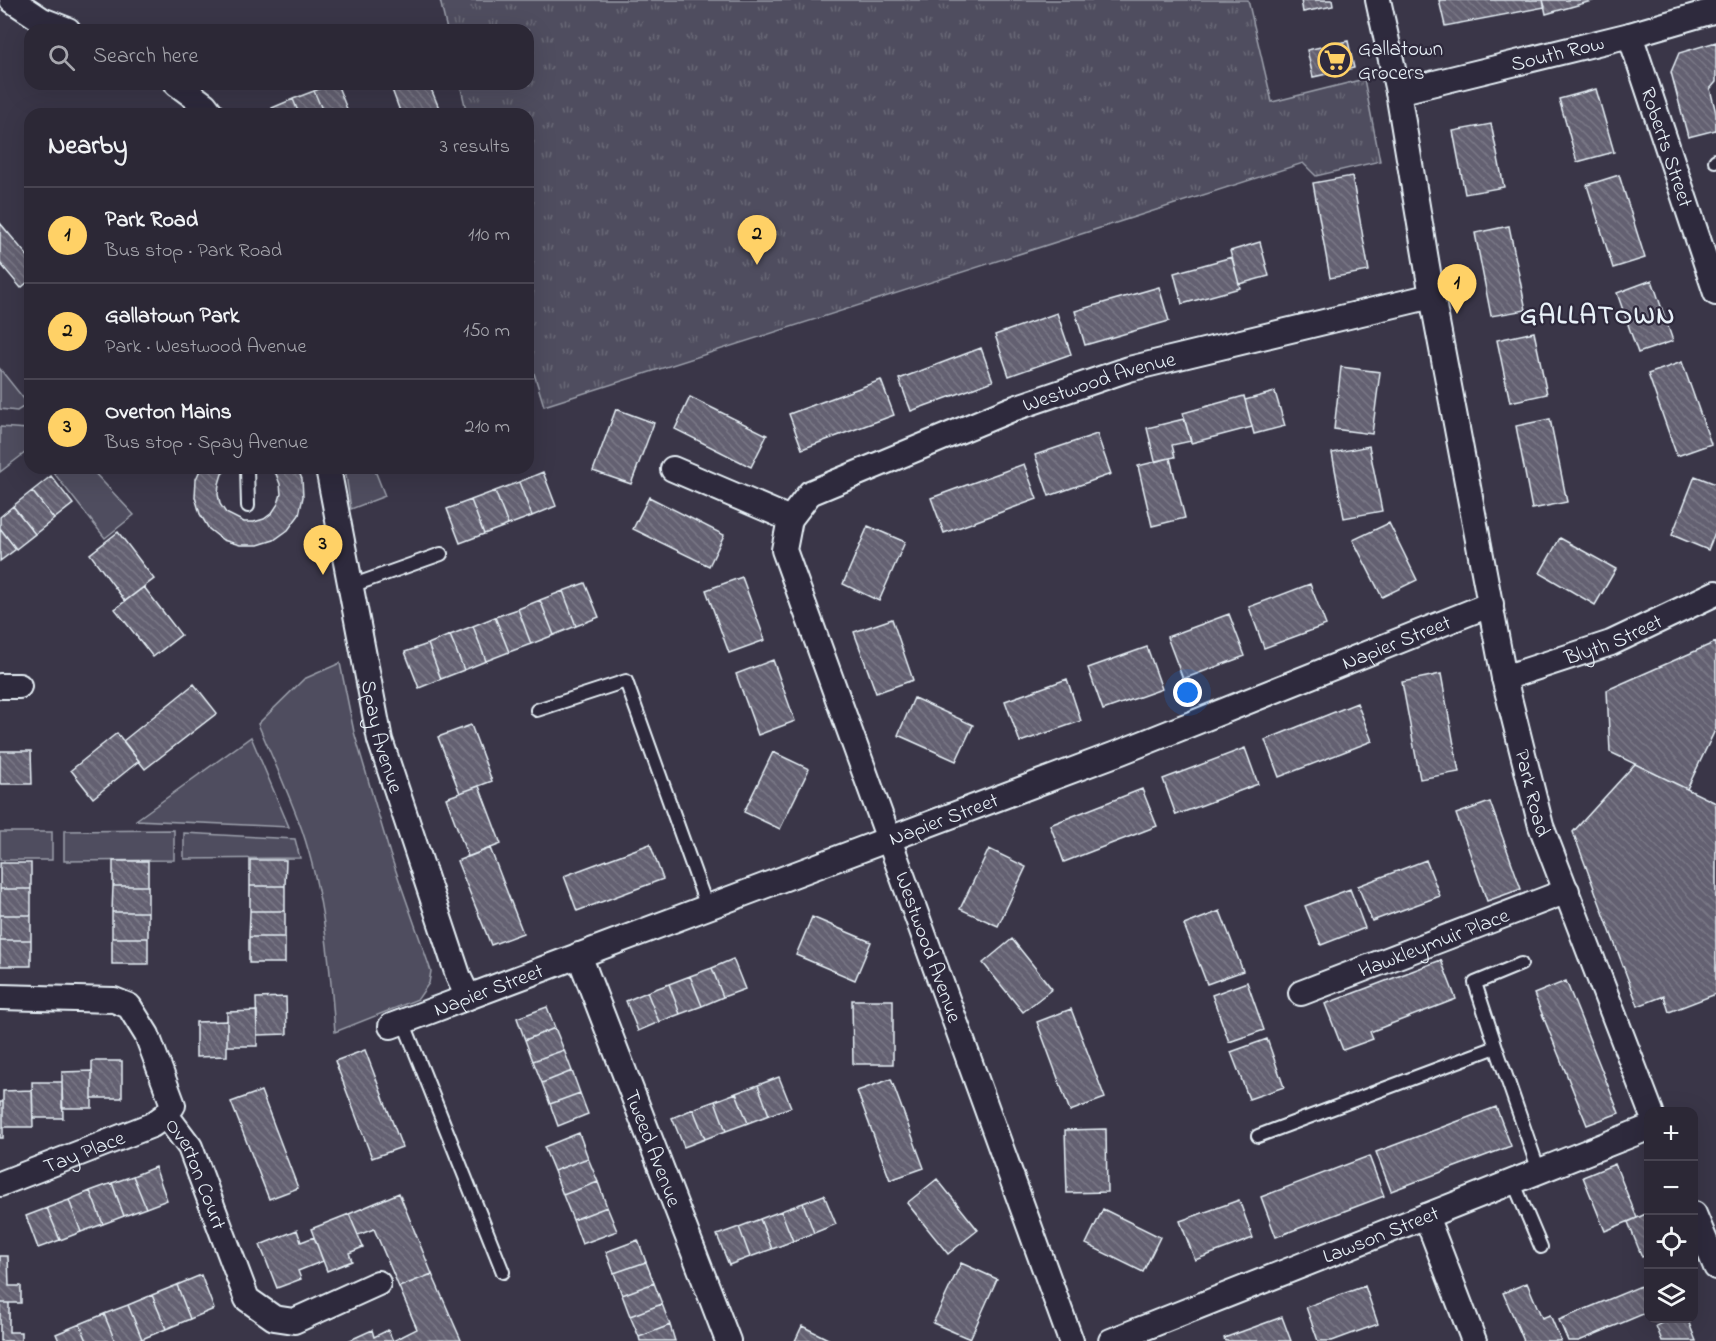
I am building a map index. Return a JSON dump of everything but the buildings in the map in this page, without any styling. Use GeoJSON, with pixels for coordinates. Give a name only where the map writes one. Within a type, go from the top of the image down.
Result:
{"type":"FeatureCollection","features":[{"type":"Feature","properties":{"kind":"street"},"geometry":{"type":"LineString","coordinates":[[12,0],[42,20],[52,24]]}},
{"type":"Feature","properties":{"kind":"street","name":"Park Road"},"geometry":{"type":"LineString","coordinates":[[1378,0],[1398,92],[1432,296],[1504,678],[1541,826],[1649,1107]]}},
{"type":"Feature","properties":{"kind":"street","name":"South Row"},"geometry":{"type":"LineString","coordinates":[[1398,92],[1630,35],[1716,10]]}},
{"type":"Feature","properties":{"kind":"street","name":"Roberts Street"},"geometry":{"type":"LineString","coordinates":[[1630,35],[1716,293]]}},
{"type":"Feature","properties":{"kind":"street"},"geometry":{"type":"LineString","coordinates":[[185,90],[208,108]]}},
{"type":"Feature","properties":{"kind":"street","name":"Westwood Avenue"},"geometry":{"type":"LineString","coordinates":[[1071,1341],[784,550],[790,519],[810,493],[1012,409],[1129,369],[1432,296]]}},
{"type":"Feature","properties":{"kind":"street"},"geometry":{"type":"LineString","coordinates":[[673,469],[790,519]]}},
{"type":"Feature","properties":{"kind":"street","name":"Spay Avenue"},"geometry":{"type":"LineString","coordinates":[[329,474],[380,740],[435,910],[468,997]]}},
{"type":"Feature","properties":{"kind":"street","name":"Blyth Street"},"geometry":{"type":"LineString","coordinates":[[1504,678],[1611,643],[1716,592]]}},
{"type":"Feature","properties":{"kind":"street","name":"Napier Street"},"geometry":{"type":"LineString","coordinates":[[397,1024],[1121,752],[1491,604]]}},
{"type":"Feature","properties":{"kind":"street","name":"Hawkleymuir Place"},"geometry":{"type":"LineString","coordinates":[[1301,993],[1567,891]]}},
{"type":"Feature","properties":{"kind":"street","name":"Tweed Avenue"},"geometry":{"type":"LineString","coordinates":[[579,955],[728,1341]]}},
{"type":"Feature","properties":{"kind":"street","name":"Overton Court"},"geometry":{"type":"LineString","coordinates":[[0,997],[114,1000],[129,1006],[147,1035],[173,1105],[166,1115],[190,1147],[247,1299],[274,1318],[294,1321],[378,1283]]}},
{"type":"Feature","properties":{"kind":"street","name":"Tay Place"},"geometry":{"type":"LineString","coordinates":[[0,1184],[152,1125],[166,1115]]}},
{"type":"Feature","properties":{"kind":"street","name":"Lawson Street"},"geometry":{"type":"LineString","coordinates":[[1111,1341],[1644,1130]]}},
{"type":"Feature","properties":{"kind":"street"},"geometry":{"type":"LineString","coordinates":[[1695,1215],[1710,1233],[1716,1267]]}},
{"type":"Feature","properties":{"kind":"street"},"geometry":{"type":"LineString","coordinates":[[1426,1216],[1474,1341]]}},
{"type":"Feature","properties":{"kind":"lane"},"geometry":{"type":"LineString","coordinates":[[247,474],[248,506]]}},
{"type":"Feature","properties":{"kind":"lane"},"geometry":{"type":"LineString","coordinates":[[351,586],[441,554]]}},
{"type":"Feature","properties":{"kind":"lane"},"geometry":{"type":"LineString","coordinates":[[537,710],[626,681],[707,907]]}},
{"type":"Feature","properties":{"kind":"lane"},"geometry":{"type":"LineString","coordinates":[[1521,964],[1475,982],[1539,1171]]}},
{"type":"Feature","properties":{"kind":"lane"},"geometry":{"type":"LineString","coordinates":[[397,1024],[503,1272]]}},
{"type":"Feature","properties":{"kind":"lane"},"geometry":{"type":"LineString","coordinates":[[1258,1136],[1496,1047]]}},
{"type":"Feature","properties":{"kind":"lane"},"geometry":{"type":"LineString","coordinates":[[1513,1181],[1541,1247]]}},
{"type":"Feature","properties":{"kind":"green space"},"geometry":{"type":"Polygon","coordinates":[[[440,0],[1248,0],[1272,102],[1364,79],[1380,161],[1316,176],[1303,163],[544,406],[534,374],[534,108],[466,108],[461,90],[534,90],[534,24],[446,24],[440,0]]]}},
{"type":"Feature","properties":{"kind":"green space"},"geometry":{"type":"Polygon","coordinates":[[[0,369],[24,399],[24,407],[17,411],[0,409],[0,369]]]}},
{"type":"Feature","properties":{"kind":"green space"},"geometry":{"type":"Polygon","coordinates":[[[0,427],[24,429],[24,454],[0,472],[0,427]]]}},
{"type":"Feature","properties":{"kind":"green space"},"geometry":{"type":"Polygon","coordinates":[[[55,474],[96,474],[134,515],[105,538],[55,474]]]}},
{"type":"Feature","properties":{"kind":"green space"},"geometry":{"type":"Polygon","coordinates":[[[346,474],[376,474],[385,496],[351,509],[346,474]]]}},
{"type":"Feature","properties":{"kind":"green space"},"geometry":{"type":"Polygon","coordinates":[[[340,663],[354,732],[390,854],[431,971],[429,983],[418,999],[335,1032],[325,930],[310,855],[292,803],[258,724],[304,679],[340,663]]]}},
{"type":"Feature","properties":{"kind":"green space"},"geometry":{"type":"Polygon","coordinates":[[[251,737],[289,827],[136,820],[251,737]]]}},
{"type":"Feature","properties":{"kind":"green space"},"geometry":{"type":"Polygon","coordinates":[[[174,830],[174,860],[64,861],[64,831],[174,830]]]}},
{"type":"Feature","properties":{"kind":"green space"},"geometry":{"type":"Polygon","coordinates":[[[0,832],[52,832],[52,860],[0,860],[0,832]]]}},
{"type":"Feature","properties":{"kind":"green space"},"geometry":{"type":"Polygon","coordinates":[[[184,833],[295,839],[300,858],[184,859],[184,833]]]}},
{"type":"Feature","properties":{"kind":"place","name":"Gallatown Grocers"},"geometry":{"type":"Point","coordinates":[1335,60]}},
{"type":"Feature","properties":{"kind":"place","name":"Gallatown Park"},"geometry":{"type":"Point","coordinates":[757,265]}},
{"type":"Feature","properties":{"kind":"place","name":"Park Road"},"geometry":{"type":"Point","coordinates":[1457,314]}},
{"type":"Feature","properties":{"kind":"place","name":"Overton Mains"},"geometry":{"type":"Point","coordinates":[323,575]}},
{"type":"Feature","properties":{"kind":"district","name":"GALLATOWN"},"geometry":{"type":"Point","coordinates":[1598,314]}}]}
